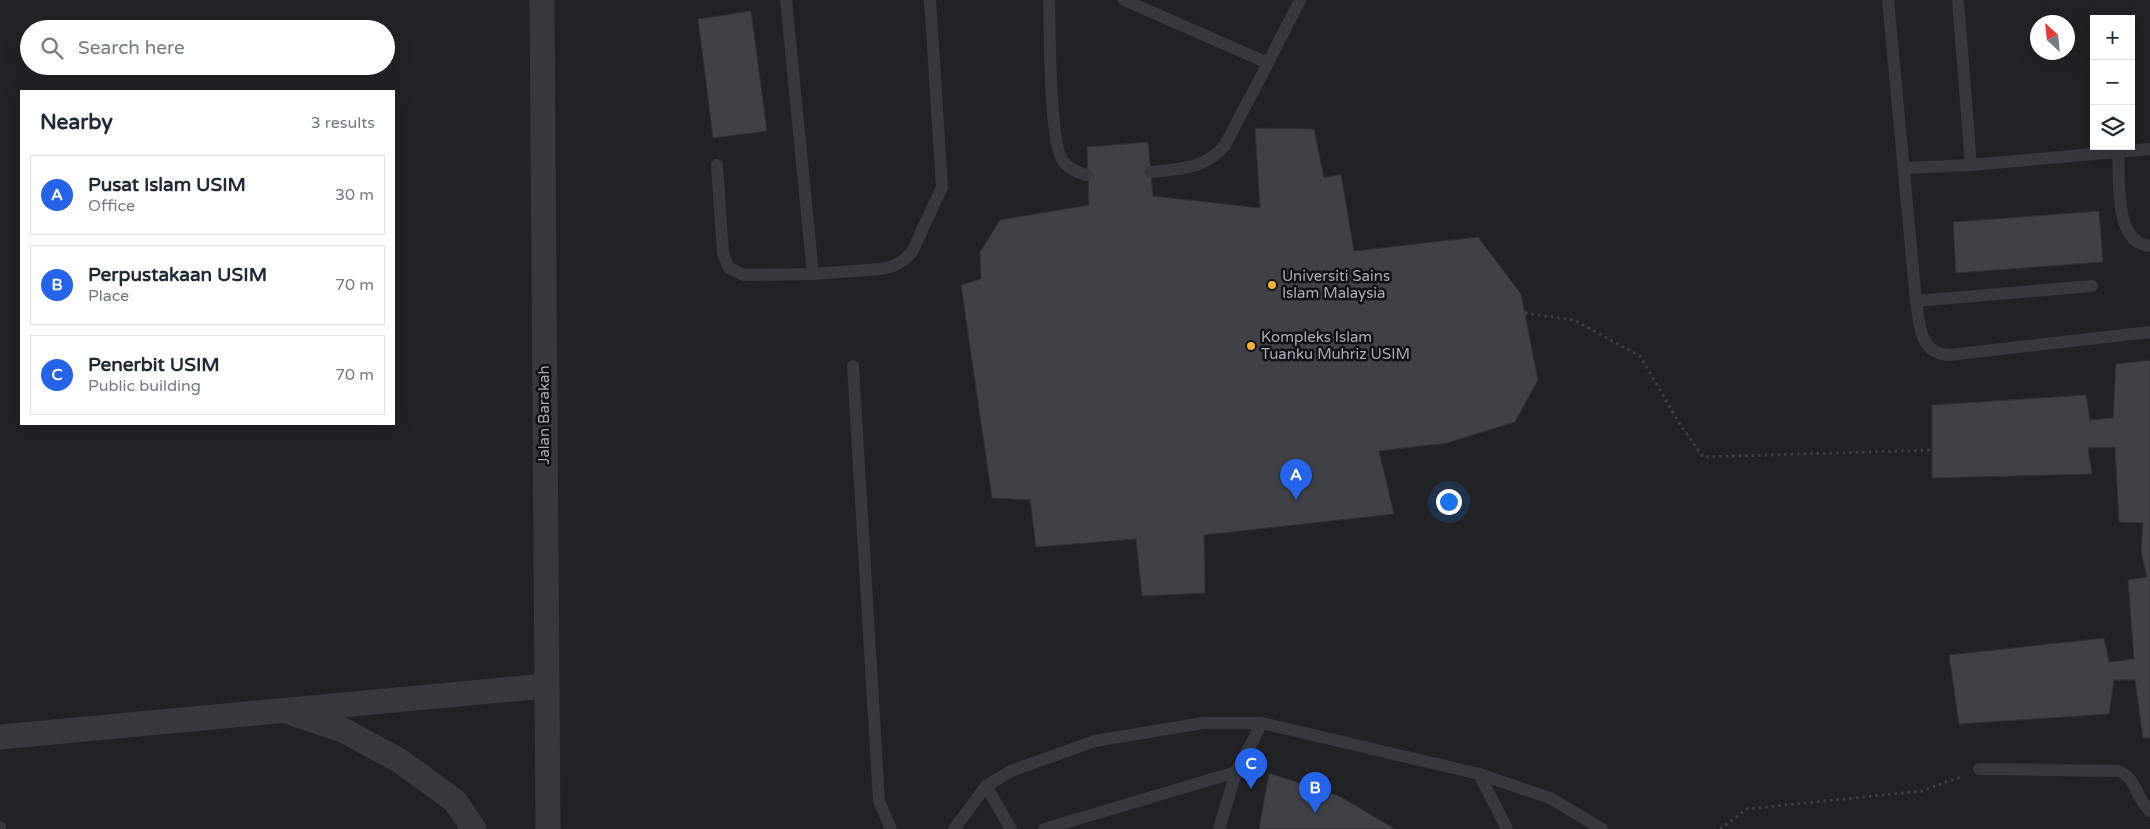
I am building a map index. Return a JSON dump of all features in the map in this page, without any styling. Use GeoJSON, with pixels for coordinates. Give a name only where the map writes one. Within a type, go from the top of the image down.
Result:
{"type":"FeatureCollection","features":[{"type":"Feature","properties":{"kind":"street","name":"Jalan Barakah"},"geometry":{"type":"LineString","coordinates":[[542,0],[545,686],[548,829]]}},
{"type":"Feature","properties":{"kind":"street"},"geometry":{"type":"LineString","coordinates":[[0,737],[545,686]]}},
{"type":"Feature","properties":{"kind":"street"},"geometry":{"type":"LineString","coordinates":[[287,711],[345,731],[400,761],[455,801],[474,829]]}},
{"type":"Feature","properties":{"kind":"lane"},"geometry":{"type":"LineString","coordinates":[[786,0],[813,274]]}},
{"type":"Feature","properties":{"kind":"lane"},"geometry":{"type":"LineString","coordinates":[[717,166],[723,253],[729,268],[744,275],[813,274],[881,269],[893,266],[904,260],[912,252],[942,187],[930,0]]}},
{"type":"Feature","properties":{"kind":"lane"},"geometry":{"type":"LineString","coordinates":[[1049,0],[1054,135],[1062,160],[1071,169],[1086,175]]}},
{"type":"Feature","properties":{"kind":"lane"},"geometry":{"type":"LineString","coordinates":[[1124,0],[1152,5],[1268,64]]}},
{"type":"Feature","properties":{"kind":"lane"},"geometry":{"type":"LineString","coordinates":[[1151,172],[1204,164],[1216,156],[1225,145],[1300,0]]}},
{"type":"Feature","properties":{"kind":"lane"},"geometry":{"type":"LineString","coordinates":[[1888,0],[1916,301],[1922,338],[1932,352],[1940,355],[2150,332]]}},
{"type":"Feature","properties":{"kind":"lane"},"geometry":{"type":"LineString","coordinates":[[1958,0],[1972,165]]}},
{"type":"Feature","properties":{"kind":"lane"},"geometry":{"type":"LineString","coordinates":[[1905,168],[1972,165],[2150,149]]}},
{"type":"Feature","properties":{"kind":"lane"},"geometry":{"type":"LineString","coordinates":[[2118,151],[2124,225],[2131,238],[2150,246]]}},
{"type":"Feature","properties":{"kind":"lane"},"geometry":{"type":"LineString","coordinates":[[1916,301],[2092,286]]}},
{"type":"Feature","properties":{"kind":"lane"},"geometry":{"type":"LineString","coordinates":[[852,366],[879,801],[891,829]]}},
{"type":"Feature","properties":{"kind":"lane"},"geometry":{"type":"LineString","coordinates":[[954,829],[986,786],[1011,771],[1095,741],[1204,723],[1262,723],[1479,774],[1550,798],[1602,829]]}},
{"type":"Feature","properties":{"kind":"lane"},"geometry":{"type":"LineString","coordinates":[[1219,829],[1236,772],[1262,723]]}},
{"type":"Feature","properties":{"kind":"lane"},"geometry":{"type":"LineString","coordinates":[[1979,769],[2118,771],[2131,779],[2146,808],[2150,811]]}},
{"type":"Feature","properties":{"kind":"lane"},"geometry":{"type":"LineString","coordinates":[[1044,829],[1236,772]]}},
{"type":"Feature","properties":{"kind":"lane"},"geometry":{"type":"LineString","coordinates":[[1479,774],[1507,829]]}},
{"type":"Feature","properties":{"kind":"lane"},"geometry":{"type":"LineString","coordinates":[[986,786],[1010,829]]}},
{"type":"Feature","properties":{"kind":"path"},"geometry":{"type":"LineString","coordinates":[[1525,313],[1574,320],[1640,356],[1678,421],[1703,457],[1932,450]]}},
{"type":"Feature","properties":{"kind":"path"},"geometry":{"type":"LineString","coordinates":[[1720,829],[1748,809],[1922,791],[1979,769]]}},
{"type":"Feature","properties":{"kind":"shaded area","name":"Universiti Sains Islam Malaysia"},"geometry":{"type":"Polygon","coordinates":[[[0,0],[2150,0],[2150,829],[0,829],[0,0]]]}},
{"type":"Feature","properties":{"kind":"building"},"geometry":{"type":"Polygon","coordinates":[[[751,11],[767,131],[713,138],[698,19],[751,11]]]}},
{"type":"Feature","properties":{"kind":"building","name":"Kompleks Islam Tuanku Muhriz USIM"},"geometry":{"type":"Polygon","coordinates":[[[1255,128],[1314,129],[1324,178],[1341,174],[1354,251],[1478,237],[1521,294],[1538,380],[1515,422],[1447,443],[1379,451],[1394,514],[1204,535],[1205,593],[1142,596],[1136,539],[1036,547],[1030,500],[992,498],[961,285],[981,279],[980,252],[1000,220],[1089,205],[1087,147],[1148,142],[1153,196],[1260,208],[1255,128]]]}},
{"type":"Feature","properties":{"kind":"building"},"geometry":{"type":"Polygon","coordinates":[[[2099,211],[2103,262],[1956,273],[1953,222],[2099,211]]]}},
{"type":"Feature","properties":{"kind":"building"},"geometry":{"type":"Polygon","coordinates":[[[2150,360],[2150,738],[2143,738],[2135,680],[2114,680],[2109,714],[1959,724],[1949,655],[2104,638],[2109,662],[2134,659],[2128,580],[2147,577],[2141,552],[2143,523],[2119,522],[2115,447],[2088,448],[2092,474],[1932,478],[1932,405],[2086,395],[2090,420],[2113,418],[2116,364],[2150,360]]]}},
{"type":"Feature","properties":{"kind":"building"},"geometry":{"type":"Polygon","coordinates":[[[1269,773],[1341,797],[1395,829],[1259,829],[1269,773]]]}},
{"type":"Feature","properties":{"kind":"place","name":"Universiti Sains Islam Malaysia"},"geometry":{"type":"Point","coordinates":[1272,285]}},
{"type":"Feature","properties":{"kind":"place","name":"Kompleks Islam Tuanku Muhriz USIM"},"geometry":{"type":"Point","coordinates":[1251,346]}},
{"type":"Feature","properties":{"kind":"place","name":"Pusat Islam USIM"},"geometry":{"type":"Point","coordinates":[1296,500]}},
{"type":"Feature","properties":{"kind":"place","name":"Penerbit USIM"},"geometry":{"type":"Point","coordinates":[1251,789]}},
{"type":"Feature","properties":{"kind":"place","name":"Perpustakaan USIM"},"geometry":{"type":"Point","coordinates":[1315,813]}}]}
